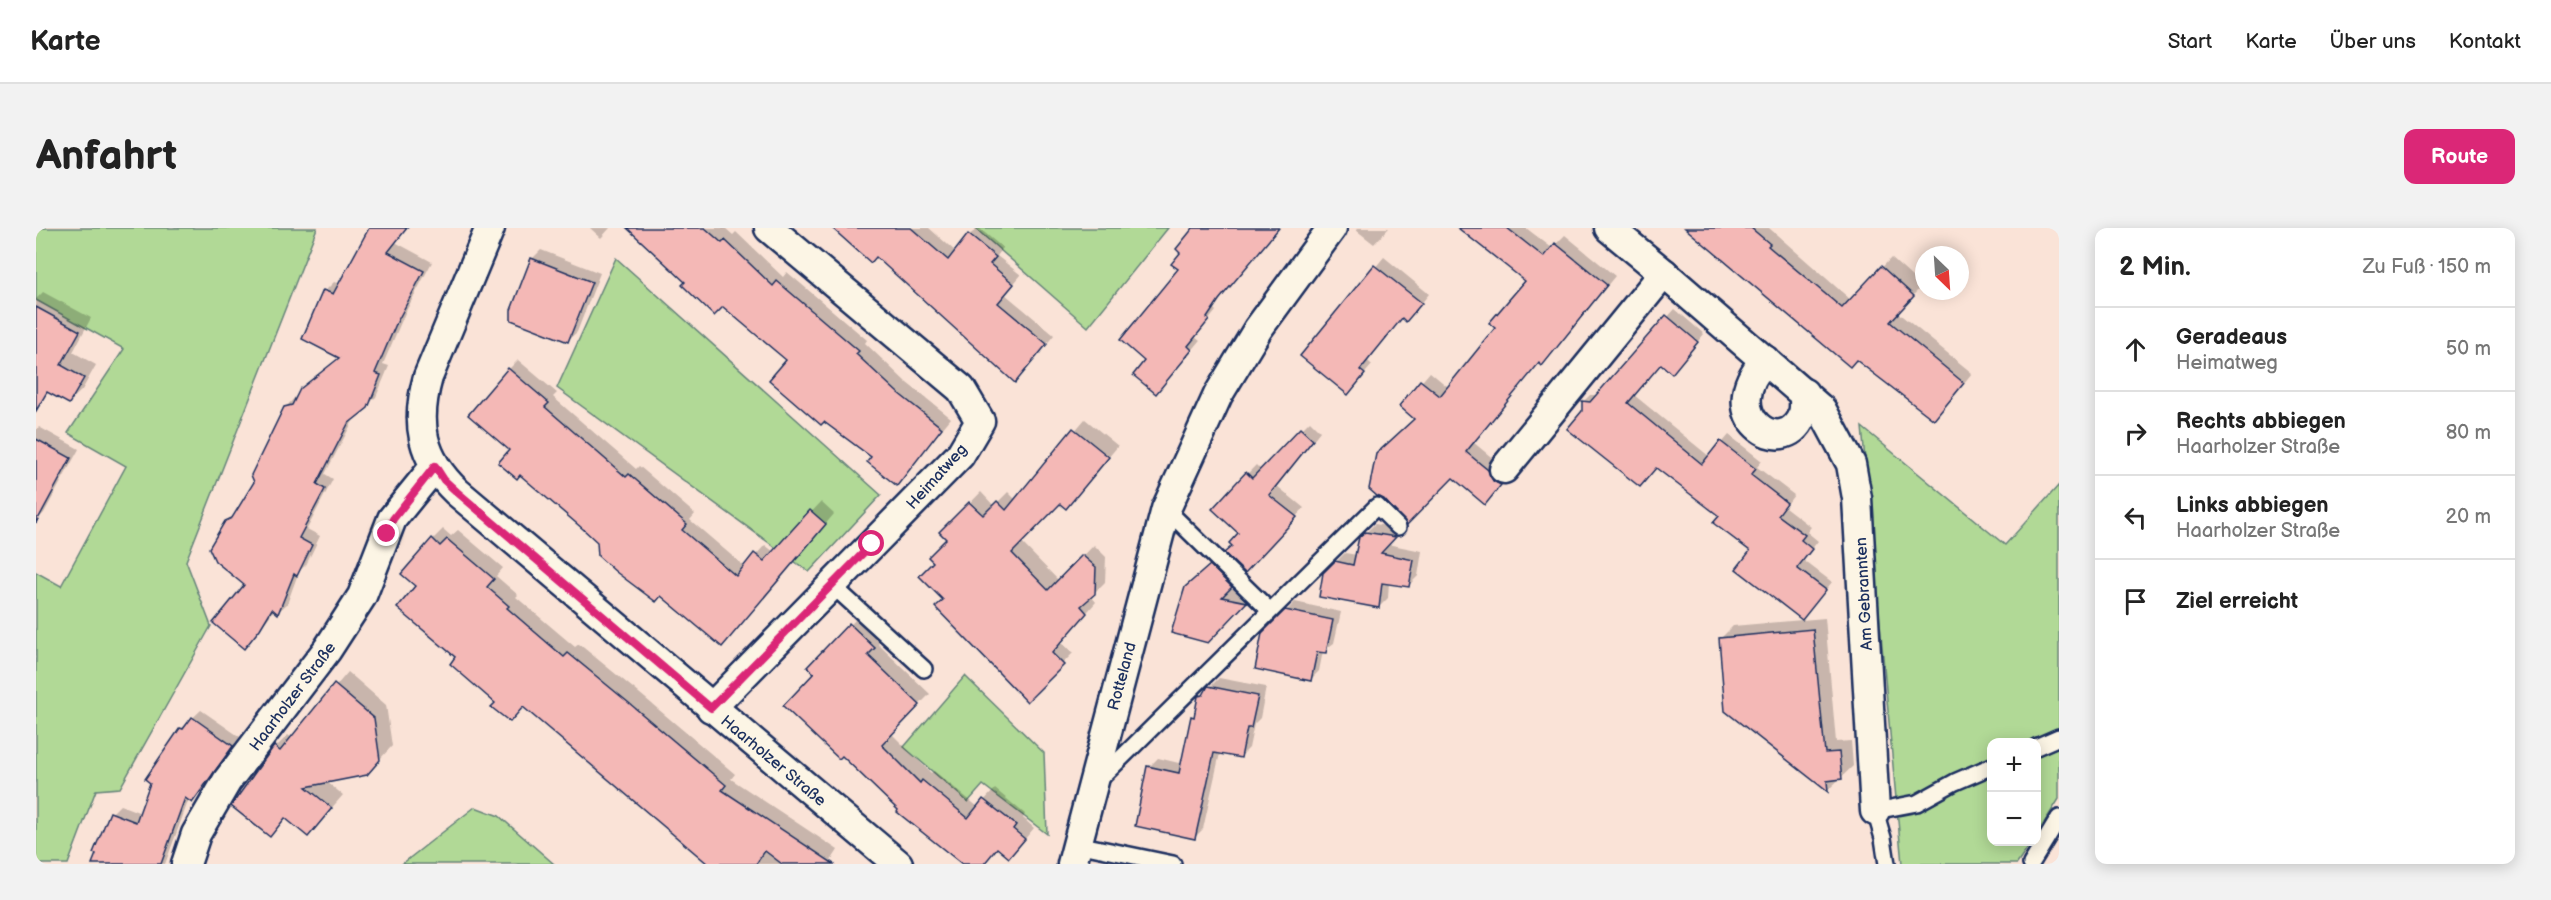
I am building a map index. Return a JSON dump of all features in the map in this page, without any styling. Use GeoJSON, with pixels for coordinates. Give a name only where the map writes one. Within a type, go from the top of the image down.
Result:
{"type":"FeatureCollection","features":[{"type":"Feature","properties":{"kind":"street","name":"Haarholzer Straße"},"geometry":{"type":"LineString","coordinates":[[490,228],[428,377],[422,399],[421,421],[425,444],[435,466],[444,480],[457,492],[898,864]]}},
{"type":"Feature","properties":{"kind":"street","name":"Heimatweg"},"geometry":{"type":"LineString","coordinates":[[711,708],[960,455],[980,421],[961,389],[769,228]]}},
{"type":"Feature","properties":{"kind":"street","name":"Rotteland"},"geometry":{"type":"LineString","coordinates":[[1074,854],[1166,509],[1218,395],[1258,330],[1332,228]]}},
{"type":"Feature","properties":{"kind":"street","name":"Am Gebrannten"},"geometry":{"type":"LineString","coordinates":[[1609,228],[1822,410],[1851,464],[1857,498],[1875,811]]}},
{"type":"Feature","properties":{"kind":"street"},"geometry":{"type":"LineString","coordinates":[[1504,469],[1664,273]]}},
{"type":"Feature","properties":{"kind":"street"},"geometry":{"type":"LineString","coordinates":[[1766,360],[1754,373],[1747,404],[1749,415],[1757,428],[1769,433],[1784,433],[1796,426],[1803,415],[1804,393]]}},
{"type":"Feature","properties":{"kind":"street","name":"Haarholzer Straße"},"geometry":{"type":"LineString","coordinates":[[186,864],[196,834],[227,781],[327,650],[362,596],[393,519],[435,466]]}},
{"type":"Feature","properties":{"kind":"lane"},"geometry":{"type":"LineString","coordinates":[[1090,789],[1377,506],[1398,527]]}},
{"type":"Feature","properties":{"kind":"lane"},"geometry":{"type":"LineString","coordinates":[[1166,509],[1265,606]]}},
{"type":"Feature","properties":{"kind":"lane"},"geometry":{"type":"LineString","coordinates":[[832,585],[924,669]]}},
{"type":"Feature","properties":{"kind":"lane"},"geometry":{"type":"LineString","coordinates":[[2041,745],[2059,738]]}},
{"type":"Feature","properties":{"kind":"lane"},"geometry":{"type":"LineString","coordinates":[[1875,811],[1917,803],[1955,782],[1987,768]]}},
{"type":"Feature","properties":{"kind":"lane","name":"Am Gebrannten"},"geometry":{"type":"LineString","coordinates":[[1875,811],[1883,838],[1887,864]]}},
{"type":"Feature","properties":{"kind":"lane"},"geometry":{"type":"LineString","coordinates":[[2031,864],[2059,818]]}},
{"type":"Feature","properties":{"kind":"lane","name":"Rotteland"},"geometry":{"type":"LineString","coordinates":[[1074,854],[1173,864]]}},
{"type":"Feature","properties":{"kind":"green space"},"geometry":{"type":"Polygon","coordinates":[[[36,228],[317,228],[186,561],[211,626],[120,788],[96,790],[68,864],[36,864],[36,572],[61,586],[126,466],[68,433],[124,349],[36,300],[36,228]]]}},
{"type":"Feature","properties":{"kind":"green space"},"geometry":{"type":"Polygon","coordinates":[[[975,228],[1168,228],[1088,327],[975,228]]]}},
{"type":"Feature","properties":{"kind":"green space"},"geometry":{"type":"Polygon","coordinates":[[[616,258],[881,495],[809,572],[557,388],[616,258]]]}},
{"type":"Feature","properties":{"kind":"green space"},"geometry":{"type":"Polygon","coordinates":[[[1862,427],[2005,545],[2059,485],[2059,799],[2041,828],[2041,738],[1987,738],[1987,846],[2029,846],[2017,864],[1902,864],[1862,427]]]}},
{"type":"Feature","properties":{"kind":"green space"},"geometry":{"type":"Polygon","coordinates":[[[965,676],[1044,753],[1047,834],[983,785],[968,802],[904,747],[965,676]]]}},
{"type":"Feature","properties":{"kind":"green space"},"geometry":{"type":"Polygon","coordinates":[[[475,807],[499,816],[554,864],[402,864],[475,807]]]}},
{"type":"Feature","properties":{"kind":"building"},"geometry":{"type":"Polygon","coordinates":[[[369,228],[407,228],[388,252],[424,271],[396,324],[375,373],[381,375],[368,408],[348,424],[317,484],[325,489],[299,538],[312,545],[297,576],[294,574],[278,614],[272,609],[244,649],[213,623],[244,585],[215,561],[209,548],[225,521],[232,518],[254,482],[251,475],[284,407],[292,405],[300,389],[339,358],[302,339],[323,290],[333,294],[369,228]]]}},
{"type":"Feature","properties":{"kind":"building"},"geometry":{"type":"Polygon","coordinates":[[[627,228],[705,228],[722,243],[725,240],[773,286],[777,281],[859,351],[856,354],[898,393],[942,428],[897,486],[867,462],[871,457],[824,422],[821,425],[769,380],[786,360],[723,307],[714,316],[682,285],[685,282],[627,228]]]}},
{"type":"Feature","properties":{"kind":"building"},"geometry":{"type":"Polygon","coordinates":[[[832,228],[911,228],[948,260],[968,234],[996,257],[990,264],[1014,284],[998,303],[1047,344],[1015,383],[876,257],[871,263],[832,228]]]}},
{"type":"Feature","properties":{"kind":"building"},"geometry":{"type":"Polygon","coordinates":[[[1193,228],[1279,228],[1219,300],[1207,318],[1209,320],[1188,346],[1192,350],[1156,394],[1133,375],[1144,361],[1120,340],[1178,269],[1171,264],[1180,253],[1176,249],[1193,228]]]}},
{"type":"Feature","properties":{"kind":"building"},"geometry":{"type":"Polygon","coordinates":[[[1458,228],[1507,228],[1544,257],[1555,243],[1607,285],[1542,366],[1539,363],[1466,452],[1488,470],[1493,481],[1501,485],[1485,505],[1453,478],[1407,525],[1384,499],[1369,489],[1376,454],[1414,419],[1399,406],[1420,380],[1440,396],[1495,328],[1489,323],[1525,281],[1458,228]]]}},
{"type":"Feature","properties":{"kind":"building"},"geometry":{"type":"Polygon","coordinates":[[[1685,228],[1751,228],[1770,244],[1768,246],[1842,308],[1881,266],[1914,296],[1890,322],[1964,383],[1934,420],[1856,360],[1850,367],[1685,228]]]}},
{"type":"Feature","properties":{"kind":"building"},"geometry":{"type":"Polygon","coordinates":[[[531,258],[592,282],[568,342],[511,320],[511,310],[531,258]]]}},
{"type":"Feature","properties":{"kind":"building"},"geometry":{"type":"Polygon","coordinates":[[[1374,265],[1422,303],[1406,322],[1402,318],[1360,370],[1365,374],[1348,395],[1300,356],[1374,265]]]}},
{"type":"Feature","properties":{"kind":"building"},"geometry":{"type":"Polygon","coordinates":[[[36,307],[80,331],[61,365],[84,378],[69,404],[47,392],[36,411],[36,307]]]}},
{"type":"Feature","properties":{"kind":"building"},"geometry":{"type":"Polygon","coordinates":[[[1666,315],[1698,342],[1672,374],[1661,364],[1628,403],[1702,464],[1720,441],[1756,469],[1751,475],[1787,503],[1778,515],[1805,535],[1801,540],[1812,549],[1797,568],[1826,590],[1802,620],[1736,569],[1750,551],[1713,523],[1719,516],[1656,468],[1640,487],[1567,429],[1582,411],[1582,401],[1590,402],[1666,315]]]}},
{"type":"Feature","properties":{"kind":"building"},"geometry":{"type":"Polygon","coordinates":[[[508,368],[549,403],[545,407],[626,477],[629,474],[687,524],[682,530],[736,576],[754,553],[764,561],[810,510],[826,524],[722,647],[661,596],[656,602],[616,572],[598,556],[597,542],[583,529],[520,475],[517,479],[498,463],[509,450],[468,415],[508,368]]]}},
{"type":"Feature","properties":{"kind":"building"},"geometry":{"type":"Polygon","coordinates":[[[1073,428],[1109,457],[1066,509],[1060,504],[1012,553],[1048,590],[1082,555],[1096,567],[1095,594],[1081,606],[1087,613],[1052,653],[1064,665],[1027,702],[935,607],[943,600],[919,576],[933,562],[928,557],[946,539],[939,532],[969,502],[983,515],[997,501],[1006,510],[1073,428]]]}},
{"type":"Feature","properties":{"kind":"building"},"geometry":{"type":"Polygon","coordinates":[[[1300,428],[1313,440],[1269,495],[1297,517],[1245,573],[1224,553],[1232,546],[1229,543],[1238,533],[1212,509],[1246,472],[1252,478],[1300,428]]]}},
{"type":"Feature","properties":{"kind":"building"},"geometry":{"type":"Polygon","coordinates":[[[36,439],[71,458],[36,523],[36,439]]]}},
{"type":"Feature","properties":{"kind":"building"},"geometry":{"type":"Polygon","coordinates":[[[1365,532],[1396,537],[1381,553],[1414,560],[1409,587],[1382,583],[1379,608],[1319,597],[1323,573],[1335,561],[1353,565],[1359,537],[1365,532]]]}},
{"type":"Feature","properties":{"kind":"building"},"geometry":{"type":"Polygon","coordinates":[[[432,538],[440,546],[447,539],[494,579],[487,587],[509,606],[507,608],[564,657],[568,653],[726,785],[722,790],[834,864],[782,864],[765,851],[756,864],[708,864],[523,707],[510,722],[491,707],[495,703],[450,664],[455,657],[397,608],[415,586],[401,574],[432,538]]]}},
{"type":"Feature","properties":{"kind":"building"},"geometry":{"type":"Polygon","coordinates":[[[1210,565],[1232,587],[1222,597],[1247,602],[1208,643],[1171,633],[1185,587],[1210,565]]]}},
{"type":"Feature","properties":{"kind":"building"},"geometry":{"type":"Polygon","coordinates":[[[1285,610],[1333,620],[1326,653],[1317,652],[1311,681],[1255,669],[1262,633],[1285,610]]]}},
{"type":"Feature","properties":{"kind":"building"},"geometry":{"type":"Polygon","coordinates":[[[849,623],[875,648],[868,655],[920,705],[882,745],[920,783],[922,780],[968,818],[983,799],[1016,825],[1013,829],[1025,839],[1009,858],[997,848],[984,864],[962,864],[897,812],[898,810],[842,756],[839,759],[783,706],[814,673],[807,667],[849,623]]]}},
{"type":"Feature","properties":{"kind":"building"},"geometry":{"type":"Polygon","coordinates":[[[1813,629],[1825,753],[1839,752],[1842,779],[1827,781],[1828,792],[1725,711],[1719,638],[1813,629]]]}},
{"type":"Feature","properties":{"kind":"building"},"geometry":{"type":"Polygon","coordinates":[[[334,684],[374,718],[380,760],[367,775],[306,787],[332,808],[308,837],[285,818],[270,837],[231,806],[274,746],[280,751],[334,684]]]}},
{"type":"Feature","properties":{"kind":"building"},"geometry":{"type":"Polygon","coordinates":[[[1208,686],[1258,696],[1251,728],[1247,728],[1241,758],[1214,753],[1195,839],[1135,826],[1147,766],[1179,773],[1191,716],[1194,717],[1198,696],[1203,695],[1208,686]]]}},
{"type":"Feature","properties":{"kind":"building"},"geometry":{"type":"Polygon","coordinates":[[[192,717],[233,746],[192,803],[185,798],[161,864],[92,864],[96,854],[93,853],[110,812],[136,822],[150,783],[145,779],[180,728],[183,729],[192,717]]]}},
{"type":"Feature","properties":{"kind":"route"},"geometry":{"type":"LineString","coordinates":[[387,534],[393,519],[435,466],[444,480],[457,492],[711,708],[872,544]]}}]}
